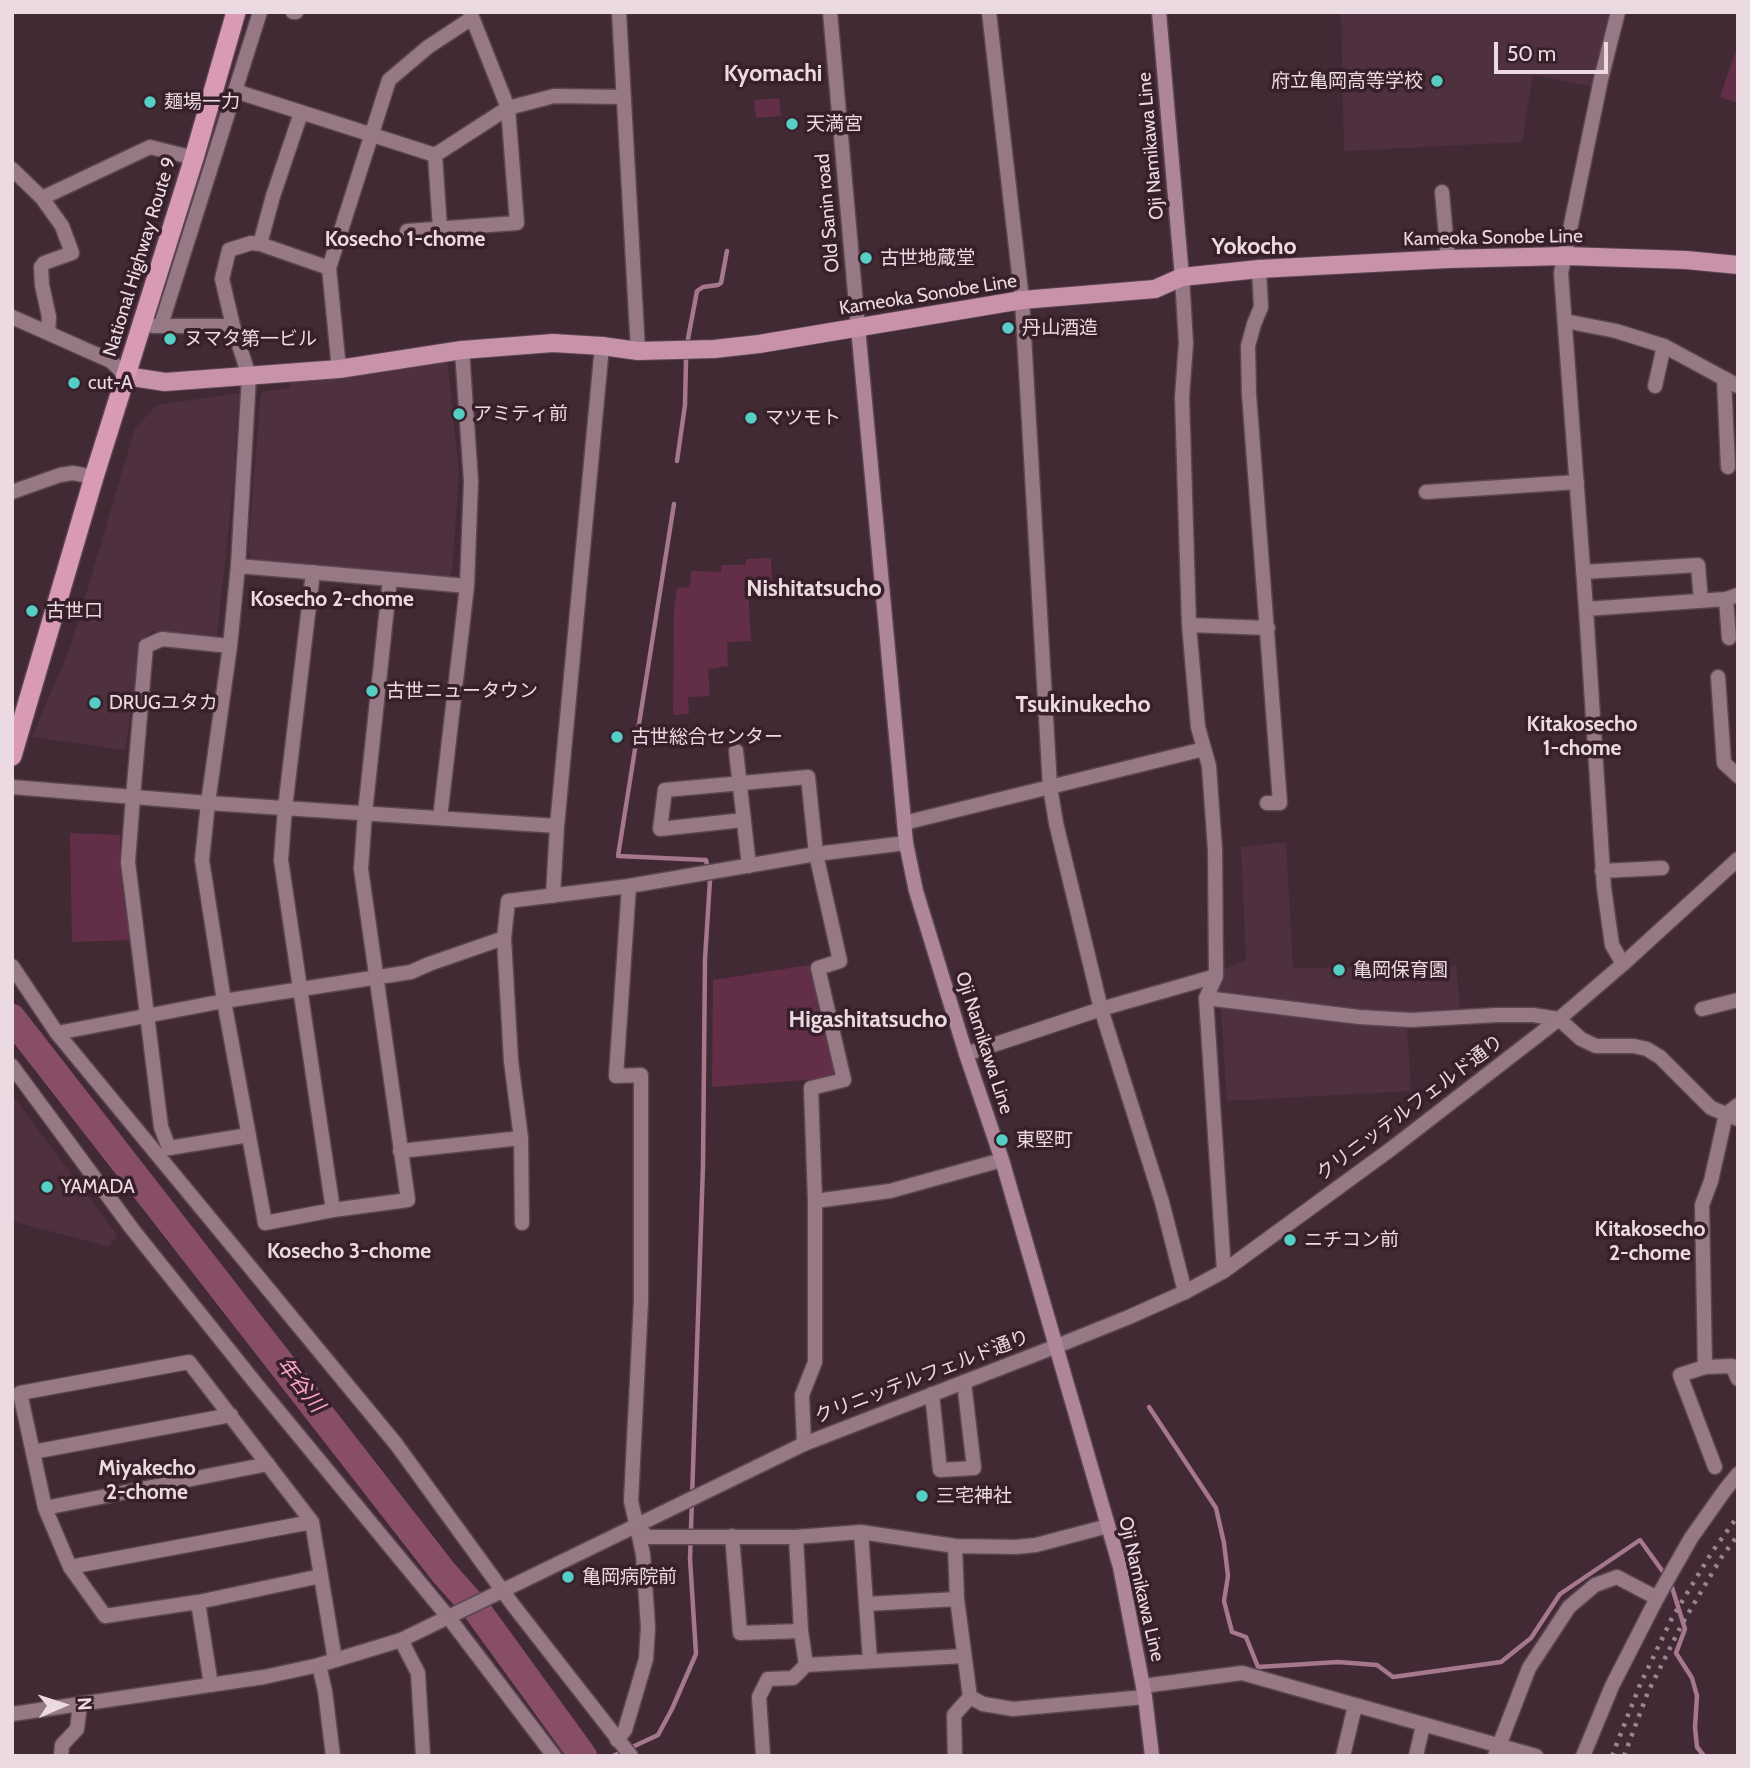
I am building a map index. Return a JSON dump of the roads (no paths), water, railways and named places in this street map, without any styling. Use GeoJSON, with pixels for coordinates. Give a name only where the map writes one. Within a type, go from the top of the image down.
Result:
{"type":"FeatureCollection","features":[{"type":"Feature","properties":{"kind":"highway","name":"National Highway Route 9"},"geometry":{"type":"LineString","coordinates":[[12,756],[236,12]]}},
{"type":"Feature","properties":{"kind":"main road","name":"Oji Namikawa Line"},"geometry":{"type":"LineString","coordinates":[[1159,12],[1182,277]]}},
{"type":"Feature","properties":{"kind":"main road","name":"Kameoka Sonobe Line"},"geometry":{"type":"LineString","coordinates":[[126,376],[164,382],[249,376],[339,369],[462,350],[553,343],[638,351],[714,349],[759,344],[1022,300],[1155,289],[1182,277],[1259,269],[1565,256],[1686,260],[1738,265]]}},
{"type":"Feature","properties":{"kind":"main road","name":"Oji Namikawa Line"},"geometry":{"type":"LineString","coordinates":[[858,327],[906,843],[916,891],[1002,1160],[1120,1567],[1144,1692],[1152,1756]]}},
{"type":"Feature","properties":{"kind":"street"},"geometry":{"type":"LineString","coordinates":[[161,325],[260,12]]}},
{"type":"Feature","properties":{"kind":"street"},"geometry":{"type":"LineString","coordinates":[[619,12],[638,351]]}},
{"type":"Feature","properties":{"kind":"street","name":"Old Sanin road"},"geometry":{"type":"LineString","coordinates":[[830,12],[858,327]]}},
{"type":"Feature","properties":{"kind":"street"},"geometry":{"type":"LineString","coordinates":[[989,12],[1022,300],[1050,787],[1056,823],[1101,1009],[1162,1202],[1185,1292]]}},
{"type":"Feature","properties":{"kind":"street"},"geometry":{"type":"LineString","coordinates":[[1618,12],[1601,79],[1561,273],[1602,871],[1612,945],[1623,964]]}},
{"type":"Feature","properties":{"kind":"street"},"geometry":{"type":"LineString","coordinates":[[339,369],[329,268],[389,80],[471,15],[508,108],[517,223],[407,231]]}},
{"type":"Feature","properties":{"kind":"street"},"geometry":{"type":"LineString","coordinates":[[235,91],[435,155]]}},
{"type":"Feature","properties":{"kind":"street"},"geometry":{"type":"LineString","coordinates":[[435,155],[508,108],[554,96],[624,97]]}},
{"type":"Feature","properties":{"kind":"street"},"geometry":{"type":"LineString","coordinates":[[260,244],[301,113]]}},
{"type":"Feature","properties":{"kind":"street"},"geometry":{"type":"LineString","coordinates":[[42,198],[150,147],[194,158]]}},
{"type":"Feature","properties":{"kind":"street"},"geometry":{"type":"LineString","coordinates":[[435,155],[440,229]]}},
{"type":"Feature","properties":{"kind":"street"},"geometry":{"type":"LineString","coordinates":[[12,169],[42,198],[62,226],[72,253],[44,263],[41,267],[49,317],[48,333]]}},
{"type":"Feature","properties":{"kind":"street"},"geometry":{"type":"LineString","coordinates":[[1442,192],[1448,259]]}},
{"type":"Feature","properties":{"kind":"street"},"geometry":{"type":"LineString","coordinates":[[329,268],[251,243],[229,250],[222,279],[249,376],[238,566],[202,859],[224,1001],[265,1223],[408,1200],[361,869],[390,579]]}},
{"type":"Feature","properties":{"kind":"street"},"geometry":{"type":"LineString","coordinates":[[1259,269],[1261,307],[1248,346],[1249,382],[1280,803],[1266,803]]}},
{"type":"Feature","properties":{"kind":"street"},"geometry":{"type":"LineString","coordinates":[[1182,277],[1186,343],[1182,397],[1189,625],[1198,727],[1209,766],[1215,850],[1216,976],[1206,998],[1224,1272]]}},
{"type":"Feature","properties":{"kind":"street"},"geometry":{"type":"LineString","coordinates":[[12,317],[111,361],[126,376]]}},
{"type":"Feature","properties":{"kind":"street"},"geometry":{"type":"LineString","coordinates":[[1565,321],[1616,331],[1664,346],[1738,386]]}},
{"type":"Feature","properties":{"kind":"street"},"geometry":{"type":"LineString","coordinates":[[141,326],[233,326]]}},
{"type":"Feature","properties":{"kind":"street"},"geometry":{"type":"LineString","coordinates":[[553,896],[557,826],[602,346]]}},
{"type":"Feature","properties":{"kind":"street"},"geometry":{"type":"LineString","coordinates":[[1655,386],[1664,346]]}},
{"type":"Feature","properties":{"kind":"street"},"geometry":{"type":"LineString","coordinates":[[440,818],[467,586],[471,481],[462,350]]}},
{"type":"Feature","properties":{"kind":"street"},"geometry":{"type":"LineString","coordinates":[[1724,378],[1728,467]]}},
{"type":"Feature","properties":{"kind":"street"},"geometry":{"type":"LineString","coordinates":[[12,492],[60,475],[73,473],[94,477]]}},
{"type":"Feature","properties":{"kind":"street"},"geometry":{"type":"LineString","coordinates":[[1426,492],[1577,482]]}},
{"type":"Feature","properties":{"kind":"street"},"geometry":{"type":"LineString","coordinates":[[1583,572],[1698,565],[1701,601]]}},
{"type":"Feature","properties":{"kind":"street"},"geometry":{"type":"LineString","coordinates":[[238,566],[467,586]]}},
{"type":"Feature","properties":{"kind":"street"},"geometry":{"type":"LineString","coordinates":[[313,572],[281,860],[334,1210]]}},
{"type":"Feature","properties":{"kind":"street"},"geometry":{"type":"LineString","coordinates":[[1586,609],[1732,597],[1729,638]]}},
{"type":"Feature","properties":{"kind":"street"},"geometry":{"type":"LineString","coordinates":[[1189,625],[1268,628]]}},
{"type":"Feature","properties":{"kind":"street"},"geometry":{"type":"LineString","coordinates":[[230,646],[162,639],[146,646],[128,862],[161,1127],[169,1148],[248,1135]]}},
{"type":"Feature","properties":{"kind":"street"},"geometry":{"type":"LineString","coordinates":[[1718,677],[1724,763],[1738,776]]}},
{"type":"Feature","properties":{"kind":"street"},"geometry":{"type":"LineString","coordinates":[[904,823],[1204,749]]}},
{"type":"Feature","properties":{"kind":"street"},"geometry":{"type":"LineString","coordinates":[[736,751],[749,866]]}},
{"type":"Feature","properties":{"kind":"street"},"geometry":{"type":"LineString","coordinates":[[743,820],[660,829],[666,790],[808,776],[816,854],[840,961],[818,968],[844,1080],[811,1088],[815,1201],[815,1362],[802,1395],[804,1444]]}},
{"type":"Feature","properties":{"kind":"street"},"geometry":{"type":"LineString","coordinates":[[12,787],[557,826]]}},
{"type":"Feature","properties":{"kind":"street"},"geometry":{"type":"LineString","coordinates":[[522,1223],[521,1138],[503,938],[508,901],[629,886],[816,854],[906,843]]}},
{"type":"Feature","properties":{"kind":"street","name":"クリニッテルフェルド通り"},"geometry":{"type":"LineString","coordinates":[[12,1714],[264,1677],[319,1665],[401,1640],[804,1444],[1057,1346],[1185,1292],[1224,1272],[1391,1149],[1559,1019],[1738,859]]}},
{"type":"Feature","properties":{"kind":"street"},"geometry":{"type":"LineString","coordinates":[[1602,871],[1662,868]]}},
{"type":"Feature","properties":{"kind":"street"},"geometry":{"type":"LineString","coordinates":[[617,1740],[625,1730],[646,1659],[648,1627],[643,1554],[631,1501],[641,1301],[641,1076],[616,1076],[629,886]]}},
{"type":"Feature","properties":{"kind":"street"},"geometry":{"type":"LineString","coordinates":[[57,1034],[224,1001],[411,972],[503,938]]}},
{"type":"Feature","properties":{"kind":"street"},"geometry":{"type":"LineString","coordinates":[[12,966],[57,1034],[396,1444],[496,1593],[631,1756]]}},
{"type":"Feature","properties":{"kind":"street"},"geometry":{"type":"LineString","coordinates":[[966,1054],[1101,1009],[1216,976]]}},
{"type":"Feature","properties":{"kind":"street"},"geometry":{"type":"LineString","coordinates":[[1206,998],[1359,1017],[1412,1020],[1533,1015],[1559,1019],[1581,1039],[1597,1046],[1634,1046],[1647,1049],[1660,1057],[1711,1108],[1734,1113],[1702,1205],[1704,1367]]}},
{"type":"Feature","properties":{"kind":"street"},"geometry":{"type":"LineString","coordinates":[[1702,1009],[1738,1000]]}},
{"type":"Feature","properties":{"kind":"street"},"geometry":{"type":"LineString","coordinates":[[12,1066],[133,1230],[265,1395],[452,1615],[554,1756]]}},
{"type":"Feature","properties":{"kind":"street"},"geometry":{"type":"LineString","coordinates":[[400,1151],[521,1138]]}},
{"type":"Feature","properties":{"kind":"street"},"geometry":{"type":"LineString","coordinates":[[815,1201],[890,1191],[1002,1160]]}},
{"type":"Feature","properties":{"kind":"street"},"geometry":{"type":"LineString","coordinates":[[321,1576],[198,1602],[105,1616],[70,1567],[46,1507],[20,1393],[189,1362],[312,1522],[321,1576],[335,1660]]}},
{"type":"Feature","properties":{"kind":"street"},"geometry":{"type":"LineString","coordinates":[[1715,1467],[1680,1375],[1704,1367],[1732,1366],[1738,1379]]}},
{"type":"Feature","properties":{"kind":"street"},"geometry":{"type":"LineString","coordinates":[[932,1394],[940,1470],[974,1468],[964,1382]]}},
{"type":"Feature","properties":{"kind":"street"},"geometry":{"type":"LineString","coordinates":[[33,1452],[230,1415]]}},
{"type":"Feature","properties":{"kind":"street"},"geometry":{"type":"LineString","coordinates":[[46,1507],[268,1464]]}},
{"type":"Feature","properties":{"kind":"street"},"geometry":{"type":"LineString","coordinates":[[1583,1756],[1612,1686],[1657,1598],[1691,1538],[1738,1474]]}},
{"type":"Feature","properties":{"kind":"street"},"geometry":{"type":"LineString","coordinates":[[70,1567],[312,1522]]}},
{"type":"Feature","properties":{"kind":"street"},"geometry":{"type":"LineString","coordinates":[[636,1527],[648,1537],[796,1537],[861,1532],[955,1546],[1016,1547],[1036,1545],[1108,1526]]}},
{"type":"Feature","properties":{"kind":"street"},"geometry":{"type":"LineString","coordinates":[[861,1532],[870,1661]]}},
{"type":"Feature","properties":{"kind":"street"},"geometry":{"type":"LineString","coordinates":[[732,1536],[740,1633],[801,1631]]}},
{"type":"Feature","properties":{"kind":"street"},"geometry":{"type":"LineString","coordinates":[[796,1537],[801,1631],[806,1665]]}},
{"type":"Feature","properties":{"kind":"street"},"geometry":{"type":"LineString","coordinates":[[955,1546],[957,1599],[971,1698]]}},
{"type":"Feature","properties":{"kind":"street"},"geometry":{"type":"LineString","coordinates":[[1496,1750],[1529,1668],[1569,1607],[1595,1585],[1617,1577],[1657,1598]]}},
{"type":"Feature","properties":{"kind":"street"},"geometry":{"type":"LineString","coordinates":[[866,1604],[957,1599]]}},
{"type":"Feature","properties":{"kind":"street"},"geometry":{"type":"LineString","coordinates":[[198,1602],[211,1685]]}},
{"type":"Feature","properties":{"kind":"street"},"geometry":{"type":"LineString","coordinates":[[401,1640],[418,1673],[422,1756]]}},
{"type":"Feature","properties":{"kind":"street"},"geometry":{"type":"LineString","coordinates":[[763,1755],[759,1697],[768,1679],[793,1678],[806,1665],[964,1656]]}},
{"type":"Feature","properties":{"kind":"street"},"geometry":{"type":"LineString","coordinates":[[319,1665],[333,1756]]}},
{"type":"Feature","properties":{"kind":"street"},"geometry":{"type":"LineString","coordinates":[[971,1698],[983,1704],[1013,1709],[1144,1692],[1242,1673],[1423,1725],[1496,1750],[1536,1756]]}},
{"type":"Feature","properties":{"kind":"street"},"geometry":{"type":"LineString","coordinates":[[955,1756],[954,1715],[971,1698]]}},
{"type":"Feature","properties":{"kind":"street"},"geometry":{"type":"LineString","coordinates":[[61,1756],[62,1745],[77,1729],[80,1704]]}},
{"type":"Feature","properties":{"kind":"street"},"geometry":{"type":"LineString","coordinates":[[1343,1756],[1355,1706]]}},
{"type":"Feature","properties":{"kind":"street"},"geometry":{"type":"LineString","coordinates":[[1416,1756],[1423,1725]]}},
{"type":"Feature","properties":{"kind":"waterway"},"geometry":{"type":"LineString","coordinates":[[687,344],[697,291],[721,283],[727,251]]}},
{"type":"Feature","properties":{"kind":"waterway"},"geometry":{"type":"LineString","coordinates":[[677,461],[685,405],[686,360]]}},
{"type":"Feature","properties":{"kind":"waterway"},"geometry":{"type":"LineString","coordinates":[[613,1756],[658,1735],[696,1654],[690,1559],[703,1165],[705,959],[710,880],[706,860],[618,856],[674,504]]}},
{"type":"Feature","properties":{"kind":"waterway","name":"年谷川"},"geometry":{"type":"LineString","coordinates":[[12,1018],[444,1573],[477,1610],[583,1756]]}},
{"type":"Feature","properties":{"kind":"waterway"},"geometry":{"type":"LineString","coordinates":[[1149,1407],[1216,1508],[1228,1576],[1224,1601],[1232,1632],[1246,1637],[1258,1667],[1338,1662],[1377,1665],[1393,1677],[1501,1662],[1531,1638],[1560,1594],[1640,1540],[1666,1576]]}},
{"type":"Feature","properties":{"kind":"waterway"},"geometry":{"type":"LineString","coordinates":[[1671,1584],[1685,1629],[1676,1653],[1692,1678],[1697,1696],[1697,1747],[1704,1756]]}},
{"type":"Feature","properties":{"kind":"railway"},"geometry":{"type":"LineString","coordinates":[[1612,1756],[1639,1687],[1672,1618],[1712,1552],[1738,1516]]}},
{"type":"Feature","properties":{"kind":"railway"},"geometry":{"type":"LineString","coordinates":[[1624,1756],[1648,1692],[1682,1624],[1721,1558],[1738,1535]]}},
{"type":"Feature","properties":{"kind":"place","name":"府立亀岡高等学校"},"geometry":{"type":"Point","coordinates":[1437,81]}},
{"type":"Feature","properties":{"kind":"place","name":"麺場一力"},"geometry":{"type":"Point","coordinates":[150,102]}},
{"type":"Feature","properties":{"kind":"place","name":"天満宮"},"geometry":{"type":"Point","coordinates":[792,124]}},
{"type":"Feature","properties":{"kind":"place","name":"古世地蔵堂"},"geometry":{"type":"Point","coordinates":[866,258]}},
{"type":"Feature","properties":{"kind":"place","name":"丹山酒造"},"geometry":{"type":"Point","coordinates":[1008,328]}},
{"type":"Feature","properties":{"kind":"place","name":"ヌマタ第一ビル"},"geometry":{"type":"Point","coordinates":[170,339]}},
{"type":"Feature","properties":{"kind":"place","name":"cut-A"},"geometry":{"type":"Point","coordinates":[74,383]}},
{"type":"Feature","properties":{"kind":"place","name":"アミティ前"},"geometry":{"type":"Point","coordinates":[459,414]}},
{"type":"Feature","properties":{"kind":"place","name":"マツモト"},"geometry":{"type":"Point","coordinates":[751,418]}},
{"type":"Feature","properties":{"kind":"place","name":"古世口"},"geometry":{"type":"Point","coordinates":[32,611]}},
{"type":"Feature","properties":{"kind":"place","name":"古世ニュータウン"},"geometry":{"type":"Point","coordinates":[372,691]}},
{"type":"Feature","properties":{"kind":"place","name":"DRUGユタカ"},"geometry":{"type":"Point","coordinates":[95,703]}},
{"type":"Feature","properties":{"kind":"place","name":"古世総合センター"},"geometry":{"type":"Point","coordinates":[617,737]}},
{"type":"Feature","properties":{"kind":"place","name":"亀岡保育園"},"geometry":{"type":"Point","coordinates":[1339,970]}},
{"type":"Feature","properties":{"kind":"place","name":"東堅町"},"geometry":{"type":"Point","coordinates":[1002,1140]}},
{"type":"Feature","properties":{"kind":"place","name":"YAMADA"},"geometry":{"type":"Point","coordinates":[47,1187]}},
{"type":"Feature","properties":{"kind":"place","name":"ニチコン前"},"geometry":{"type":"Point","coordinates":[1290,1240]}},
{"type":"Feature","properties":{"kind":"place","name":"三宅神社"},"geometry":{"type":"Point","coordinates":[922,1496]}},
{"type":"Feature","properties":{"kind":"place","name":"亀岡病院前"},"geometry":{"type":"Point","coordinates":[568,1577]}},
{"type":"Feature","properties":{"kind":"district","name":"Kyomachi"},"geometry":{"type":"Point","coordinates":[773,74]}},
{"type":"Feature","properties":{"kind":"district","name":"Kosecho 1-chome"},"geometry":{"type":"Point","coordinates":[405,240]}},
{"type":"Feature","properties":{"kind":"district","name":"Yokocho"},"geometry":{"type":"Point","coordinates":[1254,247]}},
{"type":"Feature","properties":{"kind":"district","name":"Nishitatsucho"},"geometry":{"type":"Point","coordinates":[814,589]}},
{"type":"Feature","properties":{"kind":"district","name":"Kosecho 2-chome"},"geometry":{"type":"Point","coordinates":[332,600]}},
{"type":"Feature","properties":{"kind":"district","name":"Tsukinukecho"},"geometry":{"type":"Point","coordinates":[1083,705]}},
{"type":"Feature","properties":{"kind":"district","name":"Kitakosecho 1-chome"},"geometry":{"type":"Point","coordinates":[1582,737]}},
{"type":"Feature","properties":{"kind":"district","name":"Higashitatsucho"},"geometry":{"type":"Point","coordinates":[868,1020]}},
{"type":"Feature","properties":{"kind":"district","name":"Kitakosecho 2-chome"},"geometry":{"type":"Point","coordinates":[1650,1242]}},
{"type":"Feature","properties":{"kind":"district","name":"Kosecho 3-chome"},"geometry":{"type":"Point","coordinates":[349,1252]}},
{"type":"Feature","properties":{"kind":"district","name":"Miyakecho 2-chome"},"geometry":{"type":"Point","coordinates":[147,1481]}}]}
